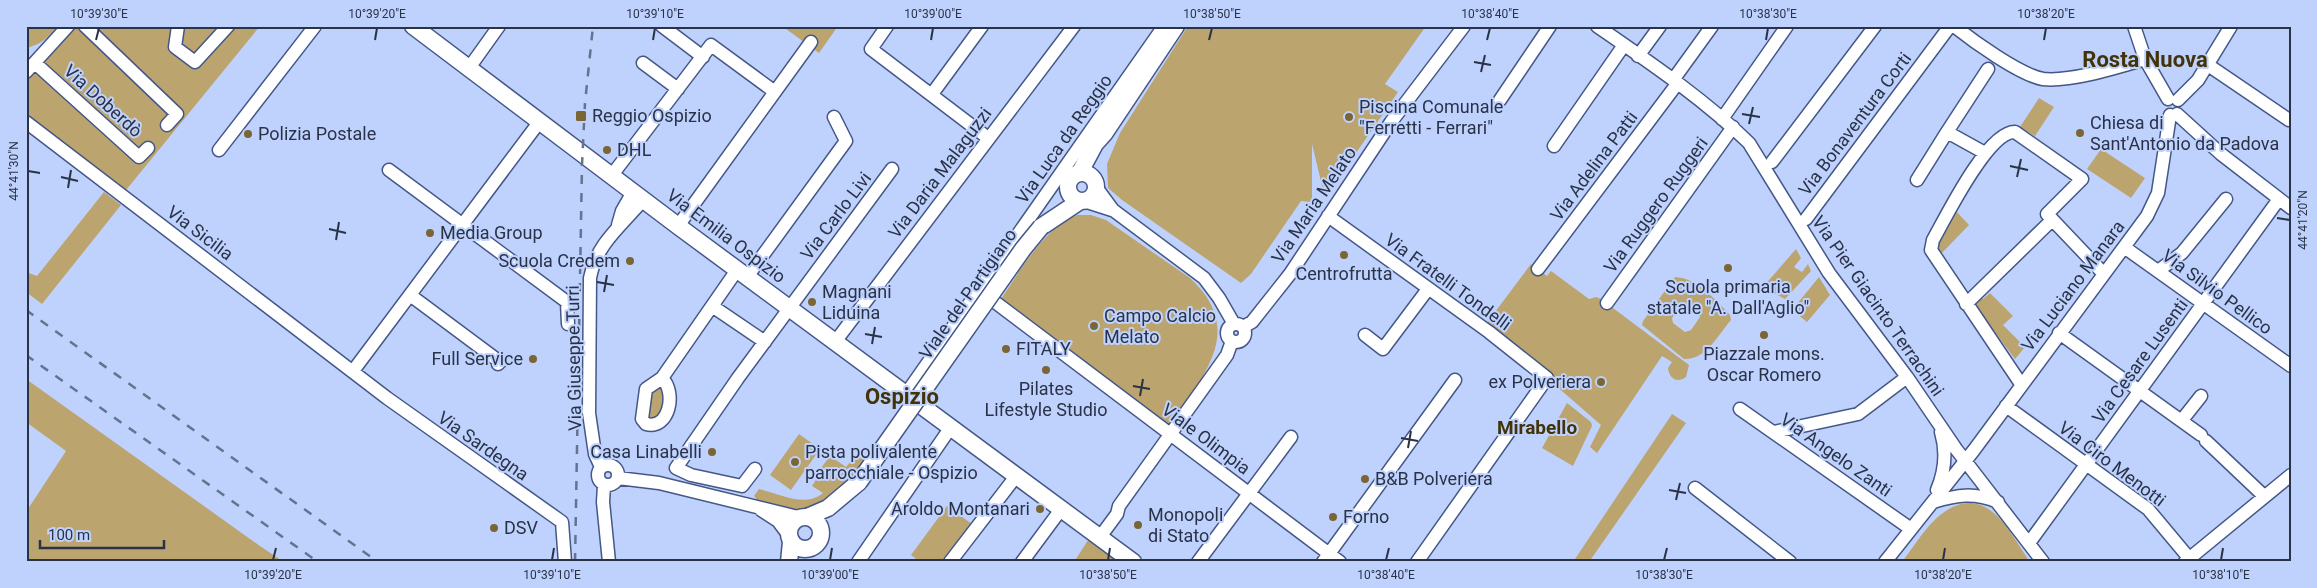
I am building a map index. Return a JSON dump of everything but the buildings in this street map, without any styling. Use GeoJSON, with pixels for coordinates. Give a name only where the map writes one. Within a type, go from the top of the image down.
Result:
{"type":"FeatureCollection","features":[{"type":"Feature","properties":{"kind":"main road","name":"Viale del Partigiano"},"geometry":{"type":"LineString","coordinates":[[1041,227],[1094,195],[1090,179],[1104,134],[1176,26]]}},
{"type":"Feature","properties":{"kind":"main road","name":"Via Emilia Ospizio"},"geometry":{"type":"LineString","coordinates":[[420,28],[468,68],[678,226],[1133,562]]}},
{"type":"Feature","properties":{"kind":"main road","name":"Viale del Partigiano"},"geometry":{"type":"LineString","coordinates":[[796,547],[815,546],[821,532],[859,482],[1023,249],[1041,227],[1068,188],[1070,179],[1090,179]]}},
{"type":"Feature","properties":{"kind":"main road"},"geometry":{"type":"LineString","coordinates":[[1068,188],[1072,197],[1082,201]]}},
{"type":"Feature","properties":{"kind":"main road","name":"Viale del Partigiano"},"geometry":{"type":"LineString","coordinates":[[804,518],[828,508],[859,482]]}},
{"type":"Feature","properties":{"kind":"main road"},"geometry":{"type":"LineString","coordinates":[[789,562],[796,547],[794,523],[804,518],[815,520],[821,532]]}},
{"type":"Feature","properties":{"kind":"street","name":"Via Doberdò"},"geometry":{"type":"LineString","coordinates":[[68,26],[30,68],[139,157],[148,148]]}},
{"type":"Feature","properties":{"kind":"street","name":"Via Doberdò"},"geometry":{"type":"LineString","coordinates":[[85,26],[177,114],[167,125]]}},
{"type":"Feature","properties":{"kind":"street"},"geometry":{"type":"LineString","coordinates":[[178,26],[175,46],[195,62],[228,26]]}},
{"type":"Feature","properties":{"kind":"street"},"geometry":{"type":"LineString","coordinates":[[219,150],[315,26]]}},
{"type":"Feature","properties":{"kind":"street"},"geometry":{"type":"LineString","coordinates":[[468,68],[499,26]]}},
{"type":"Feature","properties":{"kind":"street"},"geometry":{"type":"LineString","coordinates":[[662,26],[703,56]]}},
{"type":"Feature","properties":{"kind":"street"},"geometry":{"type":"LineString","coordinates":[[887,26],[871,49],[988,138]]}},
{"type":"Feature","properties":{"kind":"street"},"geometry":{"type":"LineString","coordinates":[[932,94],[982,26]]}},
{"type":"Feature","properties":{"kind":"street","name":"Via Daria Malaguzzi"},"geometry":{"type":"LineString","coordinates":[[835,342],[1074,26]]}},
{"type":"Feature","properties":{"kind":"street","name":"Via Luca da Reggio"},"geometry":{"type":"LineString","coordinates":[[906,394],[1164,26]]}},
{"type":"Feature","properties":{"kind":"street","name":"Via Maria Melato"},"geometry":{"type":"LineString","coordinates":[[1238,326],[1252,322],[1290,274],[1391,122],[1464,26]]}},
{"type":"Feature","properties":{"kind":"street"},"geometry":{"type":"LineString","coordinates":[[1500,100],[1550,26]]}},
{"type":"Feature","properties":{"kind":"street","name":"Via Pier Giacinto Terrachini"},"geometry":{"type":"LineString","coordinates":[[1597,26],[1722,118],[1749,143],[1829,273],[1966,461],[2043,562]]}},
{"type":"Feature","properties":{"kind":"street"},"geometry":{"type":"LineString","coordinates":[[1638,56],[1660,26]]}},
{"type":"Feature","properties":{"kind":"street","name":"Via Adelina Patti"},"geometry":{"type":"LineString","coordinates":[[1538,269],[1675,82],[1712,26]]}},
{"type":"Feature","properties":{"kind":"street"},"geometry":{"type":"LineString","coordinates":[[1722,118],[1787,26]]}},
{"type":"Feature","properties":{"kind":"street"},"geometry":{"type":"LineString","coordinates":[[1772,162],[1875,26]]}},
{"type":"Feature","properties":{"kind":"street","name":"Via Bonaventura Corti"},"geometry":{"type":"LineString","coordinates":[[1806,219],[1950,26]]}},
{"type":"Feature","properties":{"kind":"street"},"geometry":{"type":"LineString","coordinates":[[1954,26],[2011,65],[2041,78],[2095,73],[2145,59]]}},
{"type":"Feature","properties":{"kind":"street"},"geometry":{"type":"LineString","coordinates":[[2134,26],[2145,59],[2173,100],[2198,80],[2231,26]]}},
{"type":"Feature","properties":{"kind":"street"},"geometry":{"type":"LineString","coordinates":[[678,226],[811,42]]}},
{"type":"Feature","properties":{"kind":"street"},"geometry":{"type":"LineString","coordinates":[[612,175],[712,45],[775,92]]}},
{"type":"Feature","properties":{"kind":"street"},"geometry":{"type":"LineString","coordinates":[[1554,146],[1624,45]]}},
{"type":"Feature","properties":{"kind":"street"},"geometry":{"type":"LineString","coordinates":[[643,63],[678,90]]}},
{"type":"Feature","properties":{"kind":"street"},"geometry":{"type":"LineString","coordinates":[[2208,65],[2289,120]]}},
{"type":"Feature","properties":{"kind":"street"},"geometry":{"type":"LineString","coordinates":[[1917,180],[1988,69]]}},
{"type":"Feature","properties":{"kind":"street","name":"Via Luciano Manara"},"geometry":{"type":"LineString","coordinates":[[1885,562],[1966,461],[2021,384],[2147,216],[2156,200],[2174,114],[2166,112],[2164,106],[2173,100]]}},
{"type":"Feature","properties":{"kind":"street"},"geometry":{"type":"LineString","coordinates":[[2174,114],[2221,154],[2291,208]]}},
{"type":"Feature","properties":{"kind":"street"},"geometry":{"type":"LineString","coordinates":[[662,378],[712,306],[742,273],[846,141],[834,117]]}},
{"type":"Feature","properties":{"kind":"street"},"geometry":{"type":"LineString","coordinates":[[352,371],[540,121]]}},
{"type":"Feature","properties":{"kind":"street","name":"Via Sicilia"},"geometry":{"type":"LineString","coordinates":[[26,122],[352,371]]}},
{"type":"Feature","properties":{"kind":"street","name":"Via Ruggero Ruggeri"},"geometry":{"type":"LineString","coordinates":[[1607,302],[1733,127]]}},
{"type":"Feature","properties":{"kind":"street"},"geometry":{"type":"LineString","coordinates":[[1946,132],[1985,153]]}},
{"type":"Feature","properties":{"kind":"street"},"geometry":{"type":"LineString","coordinates":[[2021,384],[1931,250],[1933,240],[1985,153],[2006,134],[2015,132],[2082,179],[2047,214],[2104,274]]}},
{"type":"Feature","properties":{"kind":"street","name":"Via Carlo Livi"},"geometry":{"type":"LineString","coordinates":[[755,469],[742,486],[690,475],[676,468],[789,308],[892,169]]}},
{"type":"Feature","properties":{"kind":"street"},"geometry":{"type":"LineString","coordinates":[[389,170],[567,302],[568,324]]}},
{"type":"Feature","properties":{"kind":"street"},"geometry":{"type":"LineString","coordinates":[[1090,179],[1113,210],[1204,278],[1238,326],[1227,331],[1228,337],[1232,341],[1227,355],[1119,506],[1112,508],[1097,534]]}},
{"type":"Feature","properties":{"kind":"street","name":"Via Giuseppe Turri"},"geometry":{"type":"LineString","coordinates":[[602,467],[595,454],[589,413],[589,287],[595,260],[618,225],[622,211],[638,196]]}},
{"type":"Feature","properties":{"kind":"street"},"geometry":{"type":"LineString","coordinates":[[2158,271],[2182,253],[2226,199]]}},
{"type":"Feature","properties":{"kind":"street","name":"Via Cesare Lusenti"},"geometry":{"type":"LineString","coordinates":[[2029,543],[2279,199]]}},
{"type":"Feature","properties":{"kind":"street"},"geometry":{"type":"LineString","coordinates":[[1082,201],[1113,210]]}},
{"type":"Feature","properties":{"kind":"street","name":"Via Fratelli Tondelli"},"geometry":{"type":"LineString","coordinates":[[1328,216],[1547,378],[1417,562]]}},
{"type":"Feature","properties":{"kind":"street"},"geometry":{"type":"LineString","coordinates":[[1966,304],[2052,220]]}},
{"type":"Feature","properties":{"kind":"street","name":"Via Silvio Pellico"},"geometry":{"type":"LineString","coordinates":[[2124,247],[2291,366]]}},
{"type":"Feature","properties":{"kind":"street"},"geometry":{"type":"LineString","coordinates":[[1365,335],[1383,349],[1428,289]]}},
{"type":"Feature","properties":{"kind":"street","name":"Viale Olimpia"},"geometry":{"type":"LineString","coordinates":[[979,290],[1250,493],[1326,558],[1340,562]]}},
{"type":"Feature","properties":{"kind":"street"},"geometry":{"type":"LineString","coordinates":[[410,295],[500,362],[498,364]]}},
{"type":"Feature","properties":{"kind":"street"},"geometry":{"type":"LineString","coordinates":[[712,306],[765,342]]}},
{"type":"Feature","properties":{"kind":"street"},"geometry":{"type":"LineString","coordinates":[[2059,334],[2182,420],[2204,438],[2264,496]]}},
{"type":"Feature","properties":{"kind":"street","name":"Via Sardegna"},"geometry":{"type":"LineString","coordinates":[[352,371],[442,439],[562,522],[565,562]]}},
{"type":"Feature","properties":{"kind":"street"},"geometry":{"type":"LineString","coordinates":[[1774,432],[1858,414],[1906,377]]}},
{"type":"Feature","properties":{"kind":"street"},"geometry":{"type":"LineString","coordinates":[[1326,558],[1455,380]]}},
{"type":"Feature","properties":{"kind":"street"},"geometry":{"type":"LineString","coordinates":[[2182,420],[2201,396]]}},
{"type":"Feature","properties":{"kind":"street","name":"Via Ciro Menotti"},"geometry":{"type":"LineString","coordinates":[[2006,406],[2148,509],[2187,560]]}},
{"type":"Feature","properties":{"kind":"street","name":"Via Angelo Zanti"},"geometry":{"type":"LineString","coordinates":[[1740,410],[1911,529]]}},
{"type":"Feature","properties":{"kind":"street","name":"Via Pier Giacinto Terrachini"},"geometry":{"type":"LineString","coordinates":[[1933,502],[1942,478],[1945,459],[1944,442],[1938,422]]}},
{"type":"Feature","properties":{"kind":"street"},"geometry":{"type":"LineString","coordinates":[[858,562],[951,427]]}},
{"type":"Feature","properties":{"kind":"street"},"geometry":{"type":"LineString","coordinates":[[1198,562],[1291,437]]}},
{"type":"Feature","properties":{"kind":"street"},"geometry":{"type":"LineString","coordinates":[[604,485],[614,484],[618,478],[618,471],[613,466],[606,465],[602,467],[598,478],[604,485],[603,505],[609,562]]}},
{"type":"Feature","properties":{"kind":"street"},"geometry":{"type":"LineString","coordinates":[[950,562],[1017,475]]}},
{"type":"Feature","properties":{"kind":"street"},"geometry":{"type":"LineString","coordinates":[[2187,560],[2264,496],[2290,477]]}},
{"type":"Feature","properties":{"kind":"street"},"geometry":{"type":"LineString","coordinates":[[618,478],[659,484],[804,518]]}},
{"type":"Feature","properties":{"kind":"street"},"geometry":{"type":"LineString","coordinates":[[1695,488],[1790,562]]}},
{"type":"Feature","properties":{"kind":"street"},"geometry":{"type":"LineString","coordinates":[[1933,502],[1967,494],[1986,497],[1999,503]]}},
{"type":"Feature","properties":{"kind":"street"},"geometry":{"type":"LineString","coordinates":[[759,508],[778,521],[796,547]]}},
{"type":"Feature","properties":{"kind":"street"},"geometry":{"type":"LineString","coordinates":[[1022,562],[1062,508]]}},
{"type":"Feature","properties":{"kind":"shaded area"},"geometry":{"type":"Polygon","coordinates":[[[29,26],[58,26],[44,40],[26,48],[26,34],[29,26]]]}},
{"type":"Feature","properties":{"kind":"shaded area"},"geometry":{"type":"Polygon","coordinates":[[[68,26],[260,26],[122,195],[26,122],[26,72],[68,26]]]}},
{"type":"Feature","properties":{"kind":"shaded area"},"geometry":{"type":"Polygon","coordinates":[[[782,26],[838,26],[819,53],[782,26]]]}},
{"type":"Feature","properties":{"kind":"shaded area"},"geometry":{"type":"Polygon","coordinates":[[[1188,26],[1426,26],[1385,84],[1398,92],[1325,198],[1312,144],[1312,202],[1301,201],[1251,274],[1241,283],[1122,200],[1108,188],[1107,164],[1120,133],[1188,26]]]}},
{"type":"Feature","properties":{"kind":"shaded area"},"geometry":{"type":"Polygon","coordinates":[[[2039,98],[2054,107],[2035,136],[2020,127],[2039,98]]]}},
{"type":"Feature","properties":{"kind":"shaded area"},"geometry":{"type":"Polygon","coordinates":[[[2101,149],[2145,178],[2131,198],[2087,169],[2101,149]]]}},
{"type":"Feature","properties":{"kind":"shaded area"},"geometry":{"type":"Polygon","coordinates":[[[104,192],[121,205],[42,304],[26,292],[26,272],[37,276],[104,192]]]}},
{"type":"Feature","properties":{"kind":"shaded area"},"geometry":{"type":"Polygon","coordinates":[[[1955,210],[1969,225],[1939,256],[1935,250],[1955,210]]]}},
{"type":"Feature","properties":{"kind":"shaded area"},"geometry":{"type":"Polygon","coordinates":[[[1077,215],[1091,215],[1106,220],[1190,278],[1207,297],[1216,316],[1217,335],[1214,353],[1206,371],[1170,426],[999,302],[1043,240],[1054,229],[1077,215]]]}},
{"type":"Feature","properties":{"kind":"shaded area"},"geometry":{"type":"Polygon","coordinates":[[[1796,249],[1801,258],[1794,267],[1802,272],[1808,264],[1811,271],[1785,299],[1763,287],[1796,249]]]}},
{"type":"Feature","properties":{"kind":"shaded area"},"geometry":{"type":"Polygon","coordinates":[[[1531,264],[1547,276],[1551,271],[1589,299],[1596,297],[1601,299],[1689,365],[1686,377],[1680,380],[1674,379],[1668,368],[1672,362],[1662,356],[1597,453],[1590,447],[1601,425],[1547,378],[1483,328],[1531,264]]]}},
{"type":"Feature","properties":{"kind":"shaded area"},"geometry":{"type":"Polygon","coordinates":[[[1675,277],[1691,281],[1705,291],[1730,315],[1731,320],[1705,351],[1692,358],[1684,359],[1642,325],[1675,277]],[[1686,304],[1681,305],[1672,318],[1673,323],[1685,332],[1691,330],[1700,317],[1699,312],[1686,304]]]}},
{"type":"Feature","properties":{"kind":"shaded area"},"geometry":{"type":"Polygon","coordinates":[[[1819,277],[1830,295],[1807,322],[1792,310],[1819,277]]]}},
{"type":"Feature","properties":{"kind":"shaded area"},"geometry":{"type":"Polygon","coordinates":[[[1990,293],[2013,316],[2003,325],[2025,347],[2015,359],[1976,307],[1980,296],[1983,299],[1990,293]]]}},
{"type":"Feature","properties":{"kind":"shaded area"},"geometry":{"type":"Polygon","coordinates":[[[26,379],[284,562],[26,562],[26,512],[66,451],[26,422],[26,379]]]}},
{"type":"Feature","properties":{"kind":"shaded area"},"geometry":{"type":"Polygon","coordinates":[[[661,385],[667,392],[660,417],[646,420],[649,391],[661,385]]]}},
{"type":"Feature","properties":{"kind":"shaded area"},"geometry":{"type":"Polygon","coordinates":[[[1567,403],[1591,422],[1592,426],[1573,466],[1542,448],[1567,403]]]}},
{"type":"Feature","properties":{"kind":"shaded area"},"geometry":{"type":"Polygon","coordinates":[[[1672,414],[1686,423],[1589,562],[1573,562],[1672,414]]]}},
{"type":"Feature","properties":{"kind":"shaded area","name":"Pista polivalente parrocchiale - Ospizio"},"geometry":{"type":"Polygon","coordinates":[[[799,434],[820,449],[791,490],[770,475],[799,434]]]}},
{"type":"Feature","properties":{"kind":"shaded area"},"geometry":{"type":"Polygon","coordinates":[[[859,451],[868,458],[837,492],[818,507],[796,511],[758,501],[754,496],[759,489],[800,500],[816,497],[823,493],[812,486],[817,478],[815,476],[830,456],[846,467],[859,451]]]}},
{"type":"Feature","properties":{"kind":"shaded area"},"geometry":{"type":"Polygon","coordinates":[[[1971,503],[1981,505],[1998,517],[2030,562],[1902,562],[1923,533],[1939,516],[1949,509],[1971,503]]]}},
{"type":"Feature","properties":{"kind":"shaded area"},"geometry":{"type":"Polygon","coordinates":[[[947,506],[972,524],[945,562],[920,562],[911,555],[947,506]]]}},
{"type":"Feature","properties":{"kind":"shaded area"},"geometry":{"type":"Polygon","coordinates":[[[1090,537],[1122,562],[1074,562],[1090,537]]]}},
{"type":"Feature","properties":{"kind":"railway"},"geometry":{"type":"LineString","coordinates":[[575,562],[582,165],[585,103],[593,26]]}},
{"type":"Feature","properties":{"kind":"railway"},"geometry":{"type":"LineString","coordinates":[[26,310],[378,562]]}},
{"type":"Feature","properties":{"kind":"railway"},"geometry":{"type":"LineString","coordinates":[[26,355],[318,562]]}},
{"type":"Feature","properties":{"kind":"place","name":"Reggio Ospizio"},"geometry":{"type":"Point","coordinates":[581,116]}},
{"type":"Feature","properties":{"kind":"place","name":"Piscina Comunale \"Ferretti - Ferrari\""},"geometry":{"type":"Point","coordinates":[1349,117]}},
{"type":"Feature","properties":{"kind":"place","name":"Chiesa di Sant'Antonio da Padova"},"geometry":{"type":"Point","coordinates":[2080,133]}},
{"type":"Feature","properties":{"kind":"place","name":"Polizia Postale"},"geometry":{"type":"Point","coordinates":[248,134]}},
{"type":"Feature","properties":{"kind":"place","name":"DHL"},"geometry":{"type":"Point","coordinates":[607,150]}},
{"type":"Feature","properties":{"kind":"place","name":"Media Group"},"geometry":{"type":"Point","coordinates":[430,233]}},
{"type":"Feature","properties":{"kind":"place","name":"Centrofrutta"},"geometry":{"type":"Point","coordinates":[1344,255]}},
{"type":"Feature","properties":{"kind":"place","name":"Scuola Credem"},"geometry":{"type":"Point","coordinates":[630,261]}},
{"type":"Feature","properties":{"kind":"place","name":"Scuola primaria statale \"A. Dall'Aglio\""},"geometry":{"type":"Point","coordinates":[1728,268]}},
{"type":"Feature","properties":{"kind":"place","name":"Magnani Liduina"},"geometry":{"type":"Point","coordinates":[812,302]}},
{"type":"Feature","properties":{"kind":"place","name":"Campo Calcio Melato"},"geometry":{"type":"Point","coordinates":[1094,326]}},
{"type":"Feature","properties":{"kind":"place","name":"Piazzale mons. Oscar Romero"},"geometry":{"type":"Point","coordinates":[1764,335]}},
{"type":"Feature","properties":{"kind":"place","name":"FITALY"},"geometry":{"type":"Point","coordinates":[1006,349]}},
{"type":"Feature","properties":{"kind":"place","name":"Full Service"},"geometry":{"type":"Point","coordinates":[533,359]}},
{"type":"Feature","properties":{"kind":"place","name":"Pilates Lifestyle Studio"},"geometry":{"type":"Point","coordinates":[1046,370]}},
{"type":"Feature","properties":{"kind":"place","name":"ex Polveriera"},"geometry":{"type":"Point","coordinates":[1601,382]}},
{"type":"Feature","properties":{"kind":"place","name":"Casa Linabelli"},"geometry":{"type":"Point","coordinates":[712,452]}},
{"type":"Feature","properties":{"kind":"place","name":"Pista polivalente parrocchiale - Ospizio"},"geometry":{"type":"Point","coordinates":[795,462]}},
{"type":"Feature","properties":{"kind":"place","name":"B&B Polveriera"},"geometry":{"type":"Point","coordinates":[1365,479]}},
{"type":"Feature","properties":{"kind":"place","name":"Aroldo Montanari"},"geometry":{"type":"Point","coordinates":[1040,509]}},
{"type":"Feature","properties":{"kind":"place","name":"Forno"},"geometry":{"type":"Point","coordinates":[1333,517]}},
{"type":"Feature","properties":{"kind":"place","name":"Monopoli di Stato"},"geometry":{"type":"Point","coordinates":[1138,525]}},
{"type":"Feature","properties":{"kind":"place","name":"DSV"},"geometry":{"type":"Point","coordinates":[494,528]}},
{"type":"Feature","properties":{"kind":"district","name":"Rosta Nuova"},"geometry":{"type":"Point","coordinates":[2145,59]}},
{"type":"Feature","properties":{"kind":"district","name":"Ospizio"},"geometry":{"type":"Point","coordinates":[902,396]}},
{"type":"Feature","properties":{"kind":"district","name":"Mirabello"},"geometry":{"type":"Point","coordinates":[1537,427]}}]}
